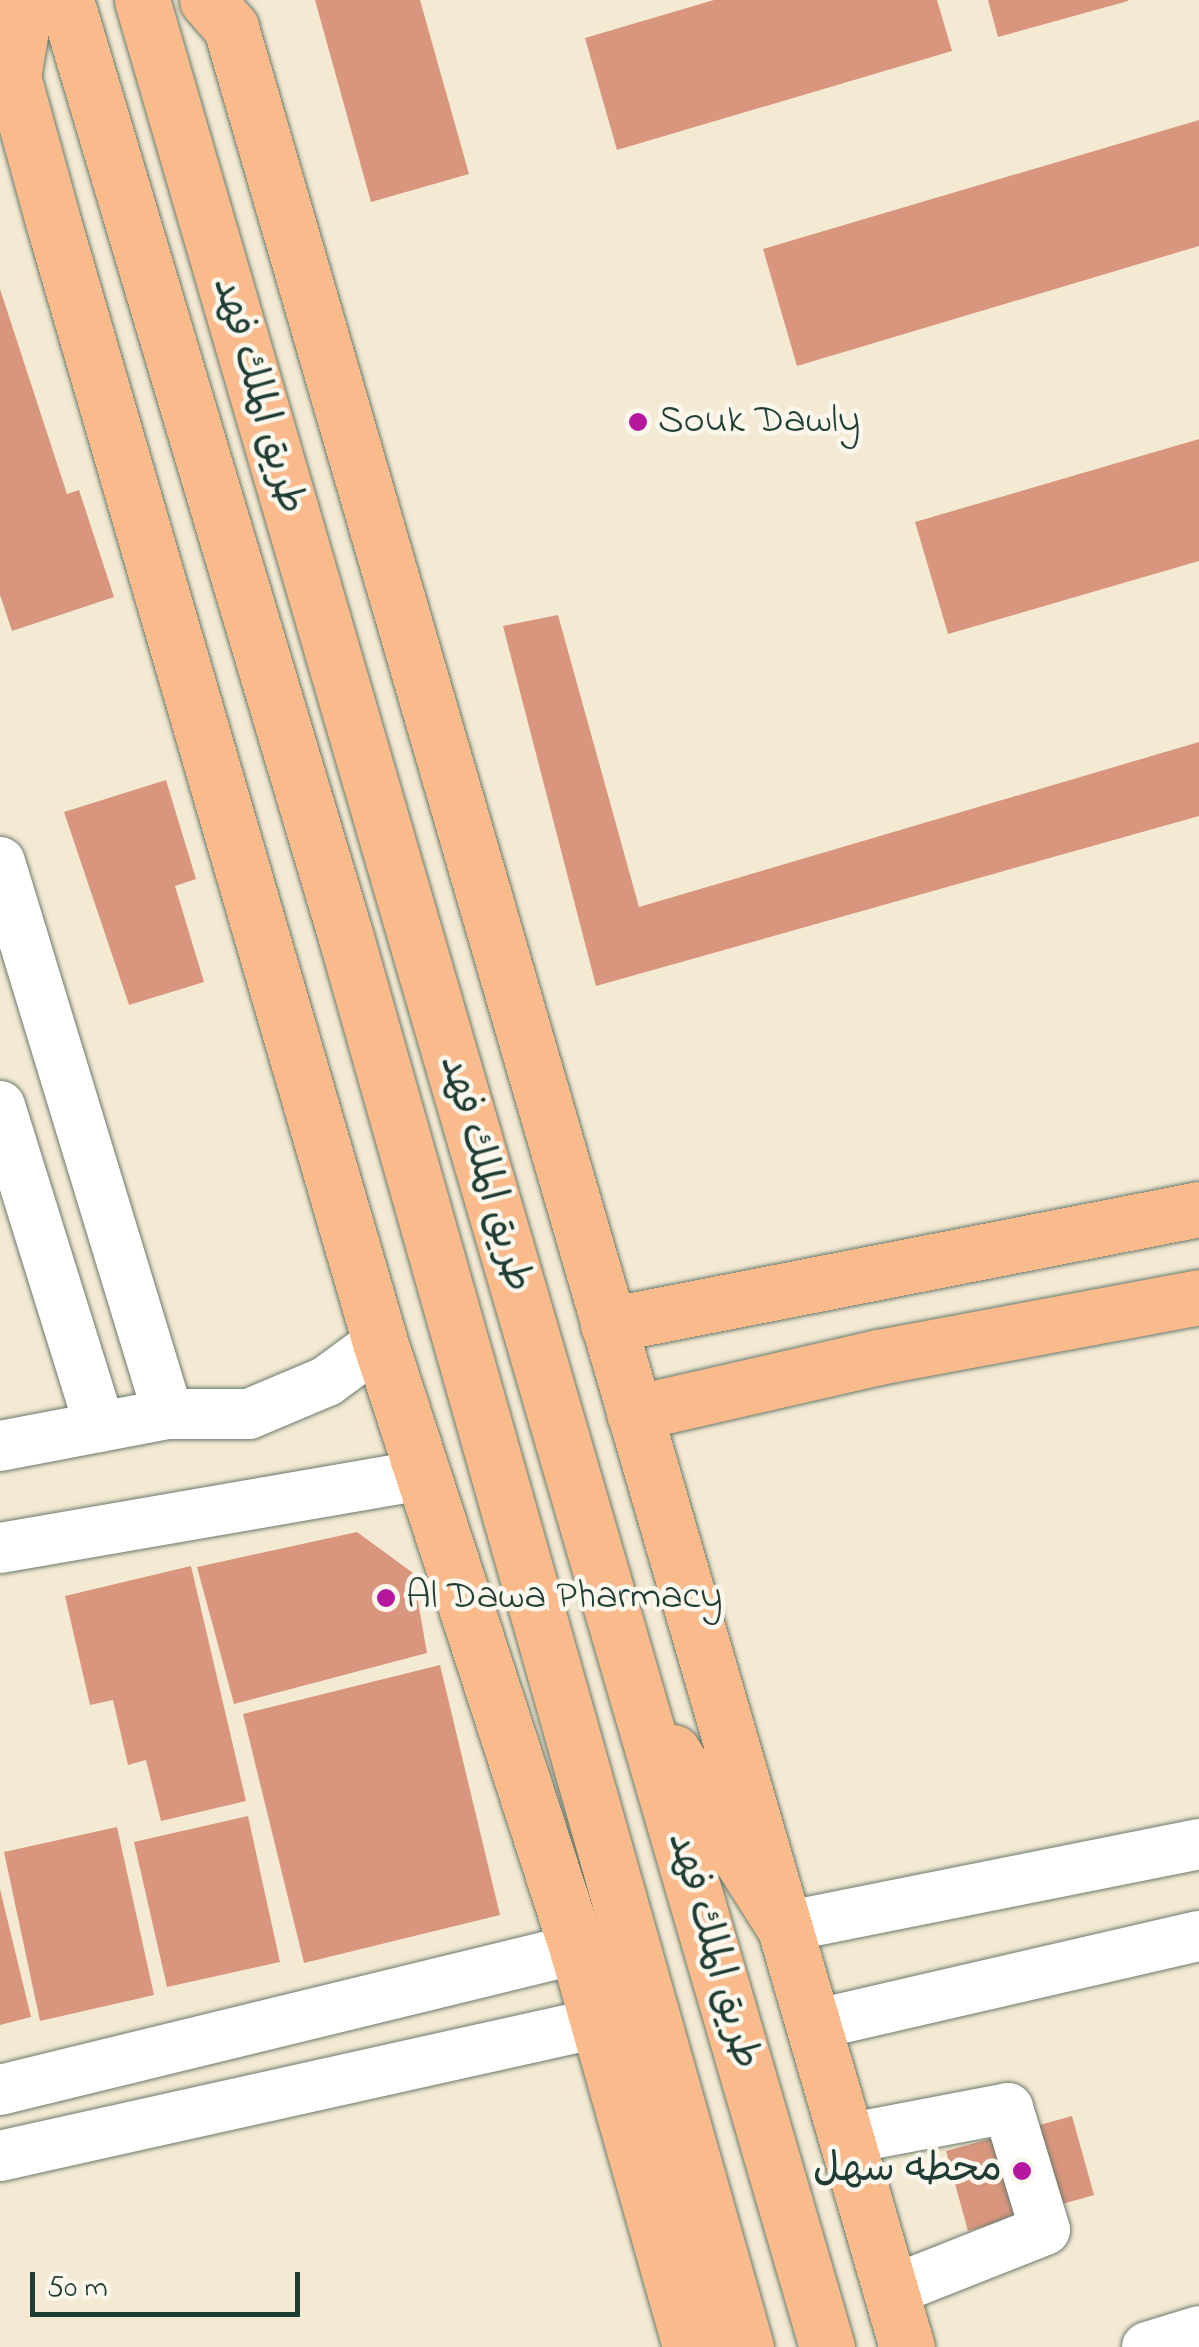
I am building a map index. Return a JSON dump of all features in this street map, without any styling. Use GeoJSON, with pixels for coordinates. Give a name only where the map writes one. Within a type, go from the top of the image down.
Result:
{"type":"FeatureCollection","features":[{"type":"Feature","properties":{"kind":"main road"},"geometry":{"type":"LineString","coordinates":[[26,0],[7,66],[380,1342],[577,1948],[690,2347]]}},
{"type":"Feature","properties":{"kind":"main road","name":"طريق الملك فهد"},"geometry":{"type":"LineString","coordinates":[[66,0],[347,941],[746,2347]]}},
{"type":"Feature","properties":{"kind":"main road","name":"طريق الملك فهد"},"geometry":{"type":"LineString","coordinates":[[142,0],[827,2347]]}},
{"type":"Feature","properties":{"kind":"main road"},"geometry":{"type":"LineString","coordinates":[[220,9],[907,2347]]}},
{"type":"Feature","properties":{"kind":"main road"},"geometry":{"type":"LineString","coordinates":[[608,1324],[1199,1209]]}},
{"type":"Feature","properties":{"kind":"main road"},"geometry":{"type":"LineString","coordinates":[[861,1275],[880,1358]]}},
{"type":"Feature","properties":{"kind":"main road"},"geometry":{"type":"LineString","coordinates":[[634,1413],[880,1358],[1199,1297]]}},
{"type":"Feature","properties":{"kind":"main road"},"geometry":{"type":"LineString","coordinates":[[641,1703],[784,1927]]}},
{"type":"Feature","properties":{"kind":"street"},"geometry":{"type":"LineString","coordinates":[[0,862],[168,1414]]}},
{"type":"Feature","properties":{"kind":"street"},"geometry":{"type":"LineString","coordinates":[[0,1106],[100,1427]]}},
{"type":"Feature","properties":{"kind":"street"},"geometry":{"type":"LineString","coordinates":[[0,1446],[168,1414],[249,1414],[327,1381],[380,1342]]}},
{"type":"Feature","properties":{"kind":"street"},"geometry":{"type":"LineString","coordinates":[[0,1548],[423,1475]]}},
{"type":"Feature","properties":{"kind":"street"},"geometry":{"type":"LineString","coordinates":[[784,1927],[1199,1844]]}},
{"type":"Feature","properties":{"kind":"street"},"geometry":{"type":"LineString","coordinates":[[813,2026],[1199,1936]]}},
{"type":"Feature","properties":{"kind":"street"},"geometry":{"type":"LineString","coordinates":[[0,2090],[577,1948]]}},
{"type":"Feature","properties":{"kind":"street"},"geometry":{"type":"LineString","coordinates":[[0,2156],[598,2022]]}},
{"type":"Feature","properties":{"kind":"street"},"geometry":{"type":"LineString","coordinates":[[846,2139],[1008,2108],[1045,2230],[890,2291]]}},
{"type":"Feature","properties":{"kind":"street"},"geometry":{"type":"LineString","coordinates":[[1147,2347],[1199,2331]]}},
{"type":"Feature","properties":{"kind":"building"},"geometry":{"type":"Polygon","coordinates":[[[315,0],[420,0],[469,174],[371,202],[315,0]]]}},
{"type":"Feature","properties":{"kind":"building"},"geometry":{"type":"Polygon","coordinates":[[[714,0],[937,0],[952,51],[617,150],[585,38],[714,0]]]}},
{"type":"Feature","properties":{"kind":"building"},"geometry":{"type":"Polygon","coordinates":[[[988,0],[1128,0],[1128,1],[998,37],[988,0]]]}},
{"type":"Feature","properties":{"kind":"building"},"geometry":{"type":"Polygon","coordinates":[[[1199,120],[1199,246],[797,366],[763,249],[1199,120]]]}},
{"type":"Feature","properties":{"kind":"building"},"geometry":{"type":"Polygon","coordinates":[[[0,289],[67,494],[79,490],[114,597],[12,631],[0,595],[0,289]]]}},
{"type":"Feature","properties":{"kind":"building"},"geometry":{"type":"Polygon","coordinates":[[[1199,439],[1199,561],[948,634],[915,522],[1199,439]]]}},
{"type":"Feature","properties":{"kind":"building"},"geometry":{"type":"Polygon","coordinates":[[[558,615],[639,907],[1199,742],[1199,816],[596,986],[503,626],[558,615]]]}},
{"type":"Feature","properties":{"kind":"building"},"geometry":{"type":"Polygon","coordinates":[[[166,780],[196,879],[175,886],[204,982],[129,1005],[64,812],[166,780]]]}},
{"type":"Feature","properties":{"kind":"building"},"geometry":{"type":"Polygon","coordinates":[[[357,1532],[413,1573],[427,1653],[234,1704],[197,1567],[357,1532]]]}},
{"type":"Feature","properties":{"kind":"building"},"geometry":{"type":"Polygon","coordinates":[[[191,1566],[246,1801],[161,1821],[146,1760],[128,1765],[113,1700],[90,1705],[65,1596],[191,1566]]]}},
{"type":"Feature","properties":{"kind":"building"},"geometry":{"type":"Polygon","coordinates":[[[440,1665],[500,1915],[304,1963],[243,1714],[440,1665]]]}},
{"type":"Feature","properties":{"kind":"building"},"geometry":{"type":"Polygon","coordinates":[[[248,1816],[280,1962],[167,1987],[134,1842],[248,1816]]]}},
{"type":"Feature","properties":{"kind":"building"},"geometry":{"type":"Polygon","coordinates":[[[117,1827],[154,1995],[40,2021],[4,1852],[117,1827]]]}},
{"type":"Feature","properties":{"kind":"building"},"geometry":{"type":"Polygon","coordinates":[[[0,1889],[31,2017],[0,2025],[0,1889]]]}},
{"type":"Feature","properties":{"kind":"building"},"geometry":{"type":"Polygon","coordinates":[[[1072,2116],[1094,2195],[968,2231],[946,2151],[1072,2116]]]}},
{"type":"Feature","properties":{"kind":"place","name":"Souk Dawly"},"geometry":{"type":"Point","coordinates":[638,422]}},
{"type":"Feature","properties":{"kind":"place","name":"Al Dawa Pharmacy"},"geometry":{"type":"Point","coordinates":[386,1598]}},
{"type":"Feature","properties":{"kind":"place","name":"محطه سهل"},"geometry":{"type":"Point","coordinates":[1022,2171]}}]}
